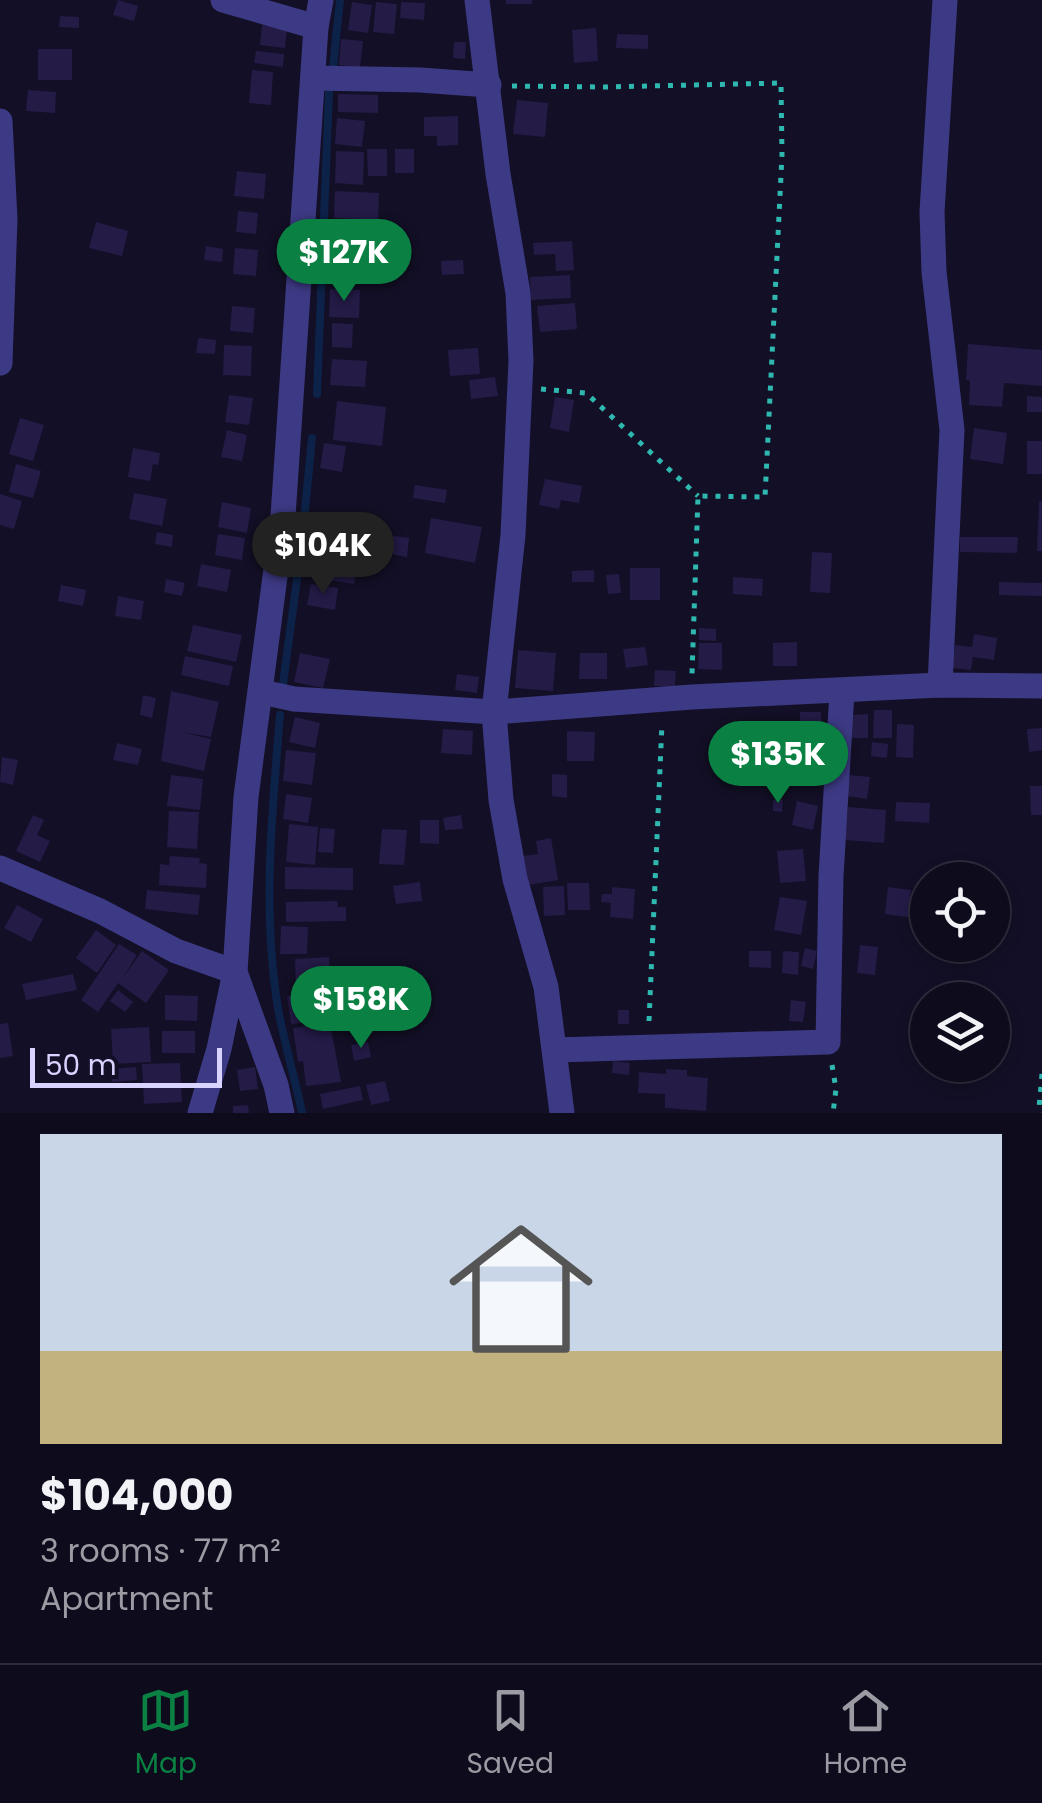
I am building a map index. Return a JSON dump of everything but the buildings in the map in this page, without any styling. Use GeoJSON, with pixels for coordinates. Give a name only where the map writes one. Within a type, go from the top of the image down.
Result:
{"type":"FeatureCollection","features":[{"type":"Feature","properties":{"kind":"street"},"geometry":{"type":"LineString","coordinates":[[223,0],[316,27]]}},
{"type":"Feature","properties":{"kind":"street"},"geometry":{"type":"LineString","coordinates":[[200,1113],[236,972],[246,797],[284,516],[316,27],[321,0]]}},
{"type":"Feature","properties":{"kind":"street"},"geometry":{"type":"LineString","coordinates":[[477,0],[498,174],[518,293],[520,388],[512,535],[494,712],[501,800],[515,879],[546,987],[562,1113]]}},
{"type":"Feature","properties":{"kind":"street"},"geometry":{"type":"LineString","coordinates":[[940,685],[952,430],[934,272],[932,212],[945,0]]}},
{"type":"Feature","properties":{"kind":"street"},"geometry":{"type":"LineString","coordinates":[[313,78],[488,85]]}},
{"type":"Feature","properties":{"kind":"street"},"geometry":{"type":"LineString","coordinates":[[0,121],[5,219],[0,363]]}},
{"type":"Feature","properties":{"kind":"street"},"geometry":{"type":"LineString","coordinates":[[262,692],[294,699],[494,712],[692,697],[940,685],[1042,686]]}},
{"type":"Feature","properties":{"kind":"street"},"geometry":{"type":"LineString","coordinates":[[554,1050],[828,1042],[831,876],[842,692]]}},
{"type":"Feature","properties":{"kind":"street"},"geometry":{"type":"LineString","coordinates":[[0,868],[100,911],[176,951],[236,972]]}},
{"type":"Feature","properties":{"kind":"street"},"geometry":{"type":"LineString","coordinates":[[236,972],[282,1113]]}},
{"type":"Feature","properties":{"kind":"path"},"geometry":{"type":"LineString","coordinates":[[488,85],[604,88],[781,83],[782,156],[765,496],[698,496],[586,393],[520,388]]}},
{"type":"Feature","properties":{"kind":"path"},"geometry":{"type":"LineString","coordinates":[[692,697],[698,496]]}},
{"type":"Feature","properties":{"kind":"path"},"geometry":{"type":"LineString","coordinates":[[648,1050],[662,700]]}},
{"type":"Feature","properties":{"kind":"path"},"geometry":{"type":"LineString","coordinates":[[828,1042],[836,1089],[833,1113]]}},
{"type":"Feature","properties":{"kind":"path"},"geometry":{"type":"LineString","coordinates":[[1042,1074],[1042,1112]]}},
{"type":"Feature","properties":{"kind":"waterway"},"geometry":{"type":"LineString","coordinates":[[333,68],[340,0]]}},
{"type":"Feature","properties":{"kind":"waterway"},"geometry":{"type":"LineString","coordinates":[[317,394],[329,92]]}},
{"type":"Feature","properties":{"kind":"waterway"},"geometry":{"type":"LineString","coordinates":[[305,510],[312,438]]}},
{"type":"Feature","properties":{"kind":"waterway"},"geometry":{"type":"LineString","coordinates":[[283,684],[301,549]]}},
{"type":"Feature","properties":{"kind":"waterway"},"geometry":{"type":"LineString","coordinates":[[280,715],[270,861],[270,935],[278,1008],[302,1113]]}}]}
